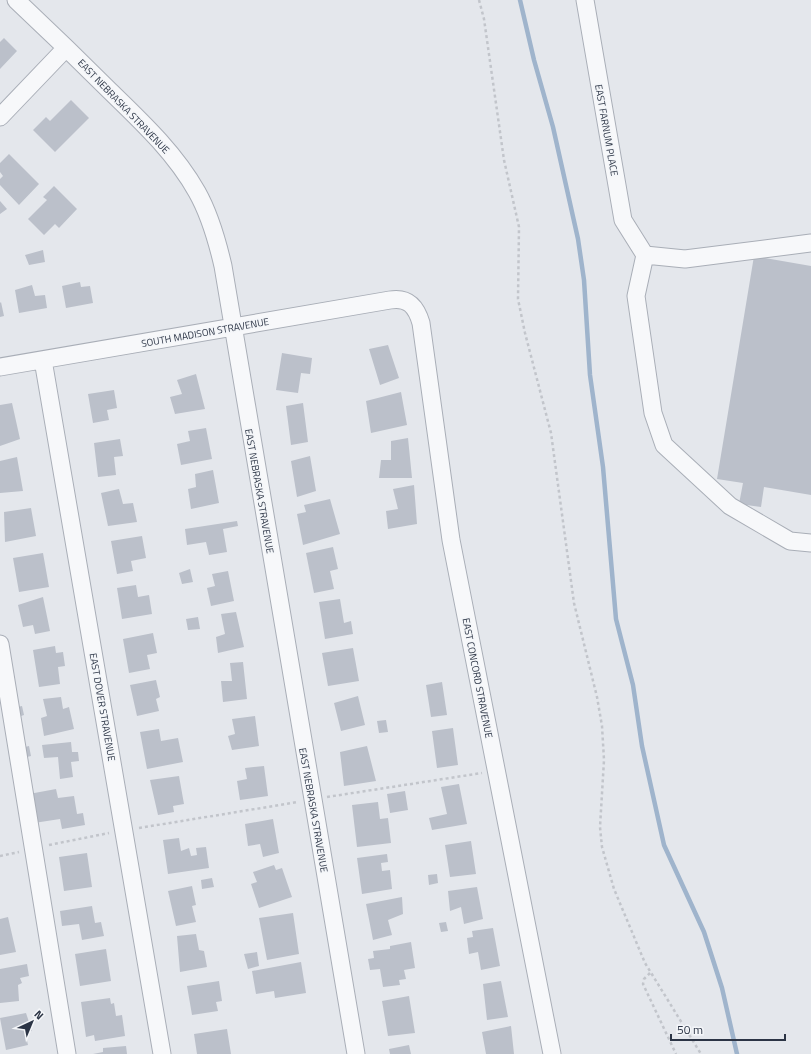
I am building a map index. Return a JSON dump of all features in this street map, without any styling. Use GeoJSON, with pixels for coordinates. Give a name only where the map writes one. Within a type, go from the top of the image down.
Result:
{"type":"FeatureCollection","features":[{"type":"Feature","properties":{"kind":"street","name":"EAST NEBRASKA STRAVENUE"},"geometry":{"type":"LineString","coordinates":[[16,0],[151,132],[178,163],[198,193],[213,226],[232,328],[356,1054]]}},
{"type":"Feature","properties":{"kind":"street","name":"EAST FARNUM PLACE"},"geometry":{"type":"LineString","coordinates":[[585,0],[623,220],[645,255]]}},
{"type":"Feature","properties":{"kind":"street"},"geometry":{"type":"LineString","coordinates":[[0,116],[66,48]]}},
{"type":"Feature","properties":{"kind":"street"},"geometry":{"type":"LineString","coordinates":[[811,243],[685,259],[645,255],[636,296],[653,412],[664,445],[730,506],[790,541],[811,542]]}},
{"type":"Feature","properties":{"kind":"street","name":"SOUTH MADISON STRAVENUE"},"geometry":{"type":"LineString","coordinates":[[0,367],[390,300],[398,299],[410,302]]}},
{"type":"Feature","properties":{"kind":"street","name":"EAST CONCORD STRAVENUE"},"geometry":{"type":"LineString","coordinates":[[410,302],[416,308],[420,323],[451,540],[552,1054]]}},
{"type":"Feature","properties":{"kind":"street","name":"EAST DOVER STRAVENUE"},"geometry":{"type":"LineString","coordinates":[[44,360],[162,1054]]}},
{"type":"Feature","properties":{"kind":"street"},"geometry":{"type":"LineString","coordinates":[[0,644],[67,1054]]}},
{"type":"Feature","properties":{"kind":"path"},"geometry":{"type":"LineString","coordinates":[[479,0],[484,19],[504,160],[520,227],[518,299],[525,334],[550,433],[574,603],[597,697],[602,726],[604,760],[600,827],[602,846],[614,889],[650,973],[701,1054]]}},
{"type":"Feature","properties":{"kind":"path"},"geometry":{"type":"LineString","coordinates":[[0,856],[124,830],[496,771]]}},
{"type":"Feature","properties":{"kind":"path"},"geometry":{"type":"LineString","coordinates":[[650,973],[644,979],[643,984],[676,1054]]}},
{"type":"Feature","properties":{"kind":"building"},"geometry":{"type":"Polygon","coordinates":[[[4,38],[17,51],[0,69],[0,42],[4,38]]]}},
{"type":"Feature","properties":{"kind":"building"},"geometry":{"type":"Polygon","coordinates":[[[71,100],[89,118],[55,152],[33,130],[46,117],[50,121],[71,100]]]}},
{"type":"Feature","properties":{"kind":"building"},"geometry":{"type":"Polygon","coordinates":[[[9,154],[39,184],[19,205],[0,185],[0,179],[3,176],[0,172],[0,163],[9,154]]]}},
{"type":"Feature","properties":{"kind":"building"},"geometry":{"type":"Polygon","coordinates":[[[54,186],[77,209],[59,228],[55,224],[44,235],[28,219],[47,200],[43,197],[54,186]]]}},
{"type":"Feature","properties":{"kind":"building"},"geometry":{"type":"Polygon","coordinates":[[[0,201],[7,209],[0,214],[0,201]]]}},
{"type":"Feature","properties":{"kind":"building"},"geometry":{"type":"Polygon","coordinates":[[[43,250],[45,262],[29,265],[25,255],[43,250]]]}},
{"type":"Feature","properties":{"kind":"building"},"geometry":{"type":"Polygon","coordinates":[[[754,256],[811,266],[811,495],[764,487],[761,507],[739,504],[743,483],[717,479],[754,256]]]}},
{"type":"Feature","properties":{"kind":"building"},"geometry":{"type":"Polygon","coordinates":[[[80,282],[81,287],[90,286],[93,303],[66,308],[62,286],[80,282]]]}},
{"type":"Feature","properties":{"kind":"building"},"geometry":{"type":"Polygon","coordinates":[[[32,285],[35,296],[45,295],[47,308],[19,313],[15,290],[32,285]]]}},
{"type":"Feature","properties":{"kind":"building"},"geometry":{"type":"Polygon","coordinates":[[[1,302],[4,316],[0,317],[0,303],[1,302]]]}},
{"type":"Feature","properties":{"kind":"building"},"geometry":{"type":"Polygon","coordinates":[[[388,345],[399,378],[380,385],[369,349],[388,345]]]}},
{"type":"Feature","properties":{"kind":"building"},"geometry":{"type":"Polygon","coordinates":[[[282,353],[312,358],[310,374],[301,373],[298,393],[276,390],[282,353]]]}},
{"type":"Feature","properties":{"kind":"building"},"geometry":{"type":"Polygon","coordinates":[[[196,374],[205,409],[175,414],[170,397],[182,394],[177,380],[196,374]]]}},
{"type":"Feature","properties":{"kind":"building"},"geometry":{"type":"Polygon","coordinates":[[[114,390],[117,408],[107,410],[109,420],[93,423],[88,394],[114,390]]]}},
{"type":"Feature","properties":{"kind":"building"},"geometry":{"type":"Polygon","coordinates":[[[401,392],[407,425],[371,433],[366,401],[401,392]]]}},
{"type":"Feature","properties":{"kind":"building"},"geometry":{"type":"Polygon","coordinates":[[[12,403],[20,439],[0,446],[0,405],[12,403]]]}},
{"type":"Feature","properties":{"kind":"building"},"geometry":{"type":"Polygon","coordinates":[[[303,403],[308,442],[291,445],[286,406],[303,403]]]}},
{"type":"Feature","properties":{"kind":"building"},"geometry":{"type":"Polygon","coordinates":[[[206,428],[212,459],[181,465],[177,444],[190,441],[188,431],[206,428]]]}},
{"type":"Feature","properties":{"kind":"building"},"geometry":{"type":"Polygon","coordinates":[[[408,438],[412,478],[379,478],[381,460],[391,460],[391,441],[408,438]]]}},
{"type":"Feature","properties":{"kind":"building"},"geometry":{"type":"Polygon","coordinates":[[[120,439],[123,456],[114,457],[116,475],[98,477],[94,443],[120,439]]]}},
{"type":"Feature","properties":{"kind":"building"},"geometry":{"type":"Polygon","coordinates":[[[310,456],[316,491],[297,497],[291,461],[310,456]]]}},
{"type":"Feature","properties":{"kind":"building"},"geometry":{"type":"Polygon","coordinates":[[[17,457],[23,491],[0,493],[0,461],[17,457]]]}},
{"type":"Feature","properties":{"kind":"building"},"geometry":{"type":"Polygon","coordinates":[[[213,470],[219,503],[191,509],[188,489],[196,487],[195,474],[213,470]]]}},
{"type":"Feature","properties":{"kind":"building"},"geometry":{"type":"Polygon","coordinates":[[[414,485],[417,524],[388,529],[386,511],[398,509],[393,489],[414,485]]]}},
{"type":"Feature","properties":{"kind":"building"},"geometry":{"type":"Polygon","coordinates":[[[119,489],[123,504],[133,503],[137,522],[108,526],[101,493],[119,489]]]}},
{"type":"Feature","properties":{"kind":"building"},"geometry":{"type":"Polygon","coordinates":[[[330,499],[340,534],[303,545],[297,514],[306,512],[304,505],[330,499]]]}},
{"type":"Feature","properties":{"kind":"building"},"geometry":{"type":"Polygon","coordinates":[[[31,508],[36,536],[5,542],[4,512],[31,508]]]}},
{"type":"Feature","properties":{"kind":"building"},"geometry":{"type":"Polygon","coordinates":[[[237,521],[238,526],[223,529],[227,552],[209,555],[206,542],[187,545],[185,529],[237,521]]]}},
{"type":"Feature","properties":{"kind":"building"},"geometry":{"type":"Polygon","coordinates":[[[142,536],[146,558],[131,561],[133,571],[117,574],[111,541],[142,536]]]}},
{"type":"Feature","properties":{"kind":"building"},"geometry":{"type":"Polygon","coordinates":[[[333,547],[338,569],[330,571],[334,589],[314,593],[306,553],[333,547]]]}},
{"type":"Feature","properties":{"kind":"building"},"geometry":{"type":"Polygon","coordinates":[[[43,553],[49,587],[19,592],[13,558],[43,553]]]}},
{"type":"Feature","properties":{"kind":"building"},"geometry":{"type":"Polygon","coordinates":[[[190,569],[193,582],[182,584],[179,573],[190,569]]]}},
{"type":"Feature","properties":{"kind":"building"},"geometry":{"type":"Polygon","coordinates":[[[228,571],[234,601],[211,606],[207,588],[215,586],[212,574],[228,571]]]}},
{"type":"Feature","properties":{"kind":"building"},"geometry":{"type":"Polygon","coordinates":[[[136,585],[138,597],[149,595],[152,614],[122,619],[117,588],[136,585]]]}},
{"type":"Feature","properties":{"kind":"building"},"geometry":{"type":"Polygon","coordinates":[[[43,597],[50,631],[35,634],[33,625],[23,627],[18,605],[43,597]]]}},
{"type":"Feature","properties":{"kind":"building"},"geometry":{"type":"Polygon","coordinates":[[[340,599],[344,623],[351,621],[353,634],[325,639],[319,602],[340,599]]]}},
{"type":"Feature","properties":{"kind":"building"},"geometry":{"type":"Polygon","coordinates":[[[236,612],[244,647],[218,653],[216,637],[225,634],[221,614],[236,612]]]}},
{"type":"Feature","properties":{"kind":"building"},"geometry":{"type":"Polygon","coordinates":[[[198,617],[200,629],[188,630],[186,619],[198,617]]]}},
{"type":"Feature","properties":{"kind":"building"},"geometry":{"type":"Polygon","coordinates":[[[153,633],[157,653],[147,655],[150,669],[129,673],[123,639],[153,633]]]}},
{"type":"Feature","properties":{"kind":"building"},"geometry":{"type":"Polygon","coordinates":[[[55,646],[56,653],[63,652],[65,666],[58,667],[60,684],[39,687],[33,650],[55,646]]]}},
{"type":"Feature","properties":{"kind":"building"},"geometry":{"type":"Polygon","coordinates":[[[353,648],[359,681],[328,686],[322,653],[353,648]]]}},
{"type":"Feature","properties":{"kind":"building"},"geometry":{"type":"Polygon","coordinates":[[[243,662],[247,699],[223,702],[221,681],[232,681],[230,663],[243,662]]]}},
{"type":"Feature","properties":{"kind":"building"},"geometry":{"type":"Polygon","coordinates":[[[156,680],[160,697],[156,699],[159,711],[137,716],[130,685],[156,680]]]}},
{"type":"Feature","properties":{"kind":"building"},"geometry":{"type":"Polygon","coordinates":[[[442,682],[447,715],[431,717],[426,685],[442,682]]]}},
{"type":"Feature","properties":{"kind":"building"},"geometry":{"type":"Polygon","coordinates":[[[358,696],[365,725],[341,731],[334,703],[358,696]]]}},
{"type":"Feature","properties":{"kind":"building"},"geometry":{"type":"Polygon","coordinates":[[[61,697],[63,709],[69,707],[74,729],[44,736],[41,718],[47,716],[43,699],[61,697]]]}},
{"type":"Feature","properties":{"kind":"building"},"geometry":{"type":"Polygon","coordinates":[[[22,706],[24,715],[15,718],[13,708],[22,706]]]}},
{"type":"Feature","properties":{"kind":"building"},"geometry":{"type":"Polygon","coordinates":[[[255,716],[259,746],[232,750],[228,736],[235,734],[232,719],[255,716]]]}},
{"type":"Feature","properties":{"kind":"building"},"geometry":{"type":"Polygon","coordinates":[[[386,720],[388,732],[379,733],[377,721],[386,720]]]}},
{"type":"Feature","properties":{"kind":"building"},"geometry":{"type":"Polygon","coordinates":[[[453,728],[458,765],[437,768],[432,731],[453,728]]]}},
{"type":"Feature","properties":{"kind":"building"},"geometry":{"type":"Polygon","coordinates":[[[159,729],[161,741],[178,738],[183,762],[147,769],[140,732],[159,729]]]}},
{"type":"Feature","properties":{"kind":"building"},"geometry":{"type":"Polygon","coordinates":[[[71,742],[72,752],[78,752],[79,761],[71,762],[73,777],[60,779],[58,757],[44,758],[42,745],[71,742]]]}},
{"type":"Feature","properties":{"kind":"building"},"geometry":{"type":"Polygon","coordinates":[[[29,746],[31,756],[23,758],[21,748],[29,746]]]}},
{"type":"Feature","properties":{"kind":"building"},"geometry":{"type":"Polygon","coordinates":[[[367,746],[376,781],[344,786],[340,752],[367,746]]]}},
{"type":"Feature","properties":{"kind":"building"},"geometry":{"type":"Polygon","coordinates":[[[264,766],[268,796],[240,800],[237,781],[247,779],[245,768],[264,766]]]}},
{"type":"Feature","properties":{"kind":"building"},"geometry":{"type":"Polygon","coordinates":[[[179,776],[184,804],[173,806],[174,812],[158,815],[150,780],[179,776]]]}},
{"type":"Feature","properties":{"kind":"building"},"geometry":{"type":"Polygon","coordinates":[[[459,784],[467,824],[432,830],[429,818],[447,814],[441,787],[459,784]]]}},
{"type":"Feature","properties":{"kind":"building"},"geometry":{"type":"Polygon","coordinates":[[[56,789],[58,798],[74,796],[77,814],[83,813],[85,825],[62,829],[60,819],[34,823],[29,794],[56,789]]]}},
{"type":"Feature","properties":{"kind":"building"},"geometry":{"type":"Polygon","coordinates":[[[405,791],[408,810],[390,813],[387,794],[405,791]]]}},
{"type":"Feature","properties":{"kind":"building"},"geometry":{"type":"Polygon","coordinates":[[[378,802],[380,819],[388,818],[391,843],[357,847],[352,805],[378,802]]]}},
{"type":"Feature","properties":{"kind":"building"},"geometry":{"type":"Polygon","coordinates":[[[273,819],[279,853],[263,857],[260,844],[248,846],[245,824],[273,819]]]}},
{"type":"Feature","properties":{"kind":"building"},"geometry":{"type":"Polygon","coordinates":[[[179,838],[181,851],[189,848],[191,856],[197,855],[196,848],[206,847],[209,868],[168,874],[163,840],[179,838]]]}},
{"type":"Feature","properties":{"kind":"building"},"geometry":{"type":"Polygon","coordinates":[[[471,841],[476,874],[450,877],[445,845],[471,841]]]}},
{"type":"Feature","properties":{"kind":"building"},"geometry":{"type":"Polygon","coordinates":[[[87,853],[92,887],[64,891],[59,857],[87,853]]]}},
{"type":"Feature","properties":{"kind":"building"},"geometry":{"type":"Polygon","coordinates":[[[387,854],[388,862],[381,863],[382,871],[390,870],[392,889],[362,894],[357,858],[387,854]]]}},
{"type":"Feature","properties":{"kind":"building"},"geometry":{"type":"Polygon","coordinates":[[[274,865],[276,870],[282,868],[292,897],[259,908],[251,884],[257,882],[253,872],[274,865]]]}},
{"type":"Feature","properties":{"kind":"building"},"geometry":{"type":"Polygon","coordinates":[[[437,874],[438,883],[429,885],[428,875],[437,874]]]}},
{"type":"Feature","properties":{"kind":"building"},"geometry":{"type":"Polygon","coordinates":[[[212,878],[214,887],[202,889],[201,880],[212,878]]]}},
{"type":"Feature","properties":{"kind":"building"},"geometry":{"type":"Polygon","coordinates":[[[192,886],[196,905],[192,906],[196,922],[176,926],[168,891],[192,886]]]}},
{"type":"Feature","properties":{"kind":"building"},"geometry":{"type":"Polygon","coordinates":[[[477,887],[483,919],[464,924],[461,907],[450,911],[448,891],[477,887]]]}},
{"type":"Feature","properties":{"kind":"building"},"geometry":{"type":"Polygon","coordinates":[[[402,897],[403,914],[388,920],[392,935],[373,940],[366,904],[402,897]]]}},
{"type":"Feature","properties":{"kind":"building"},"geometry":{"type":"Polygon","coordinates":[[[92,906],[95,923],[101,922],[104,936],[82,940],[79,924],[62,926],[60,911],[92,906]]]}},
{"type":"Feature","properties":{"kind":"building"},"geometry":{"type":"Polygon","coordinates":[[[293,913],[299,954],[267,960],[259,918],[293,913]]]}},
{"type":"Feature","properties":{"kind":"building"},"geometry":{"type":"Polygon","coordinates":[[[8,917],[16,952],[0,955],[0,919],[8,917]]]}},
{"type":"Feature","properties":{"kind":"building"},"geometry":{"type":"Polygon","coordinates":[[[446,922],[448,931],[441,932],[439,923],[446,922]]]}},
{"type":"Feature","properties":{"kind":"building"},"geometry":{"type":"Polygon","coordinates":[[[493,928],[500,966],[481,970],[478,952],[469,954],[467,938],[473,937],[472,931],[493,928]]]}},
{"type":"Feature","properties":{"kind":"building"},"geometry":{"type":"Polygon","coordinates":[[[196,934],[199,950],[204,951],[207,967],[180,972],[177,936],[196,934]]]}},
{"type":"Feature","properties":{"kind":"building"},"geometry":{"type":"Polygon","coordinates":[[[411,942],[415,968],[404,970],[406,979],[399,980],[400,985],[383,987],[380,969],[370,970],[368,959],[374,958],[373,951],[390,949],[390,946],[411,942]]]}},
{"type":"Feature","properties":{"kind":"building"},"geometry":{"type":"Polygon","coordinates":[[[106,949],[111,981],[80,986],[75,954],[106,949]]]}},
{"type":"Feature","properties":{"kind":"building"},"geometry":{"type":"Polygon","coordinates":[[[257,952],[259,966],[248,969],[244,954],[257,952]]]}},
{"type":"Feature","properties":{"kind":"building"},"geometry":{"type":"Polygon","coordinates":[[[301,962],[306,993],[275,998],[274,991],[256,994],[252,971],[301,962]]]}},
{"type":"Feature","properties":{"kind":"building"},"geometry":{"type":"Polygon","coordinates":[[[27,964],[29,976],[20,978],[22,983],[18,985],[19,1001],[0,1003],[0,969],[27,964]]]}},
{"type":"Feature","properties":{"kind":"building"},"geometry":{"type":"Polygon","coordinates":[[[219,981],[222,1001],[216,1002],[218,1011],[192,1015],[187,986],[219,981]]]}},
{"type":"Feature","properties":{"kind":"building"},"geometry":{"type":"Polygon","coordinates":[[[501,981],[508,1017],[487,1020],[483,984],[501,981]]]}},
{"type":"Feature","properties":{"kind":"building"},"geometry":{"type":"Polygon","coordinates":[[[409,996],[415,1033],[388,1036],[382,1001],[409,996]]]}},
{"type":"Feature","properties":{"kind":"building"},"geometry":{"type":"Polygon","coordinates":[[[110,998],[111,1004],[114,1003],[116,1016],[122,1015],[125,1036],[95,1041],[94,1035],[86,1037],[81,1002],[110,998]]]}},
{"type":"Feature","properties":{"kind":"building"},"geometry":{"type":"Polygon","coordinates":[[[26,1013],[32,1031],[25,1032],[28,1045],[6,1050],[0,1018],[26,1013]]]}},
{"type":"Feature","properties":{"kind":"building"},"geometry":{"type":"Polygon","coordinates":[[[511,1026],[514,1054],[486,1054],[482,1032],[511,1026]]]}},
{"type":"Feature","properties":{"kind":"building"},"geometry":{"type":"Polygon","coordinates":[[[227,1029],[231,1054],[197,1054],[194,1034],[227,1029]]]}},
{"type":"Feature","properties":{"kind":"building"},"geometry":{"type":"Polygon","coordinates":[[[409,1045],[411,1054],[390,1054],[389,1049],[409,1045]]]}},
{"type":"Feature","properties":{"kind":"building"},"geometry":{"type":"Polygon","coordinates":[[[126,1046],[127,1054],[93,1054],[103,1052],[103,1048],[126,1046]]]}},
{"type":"Feature","properties":{"kind":"waterway"},"geometry":{"type":"LineString","coordinates":[[520,0],[534,60],[553,127],[578,239],[584,280],[590,375],[603,467],[616,619],[633,685],[642,746],[664,845],[704,932],[722,988],[737,1054]]}}]}
